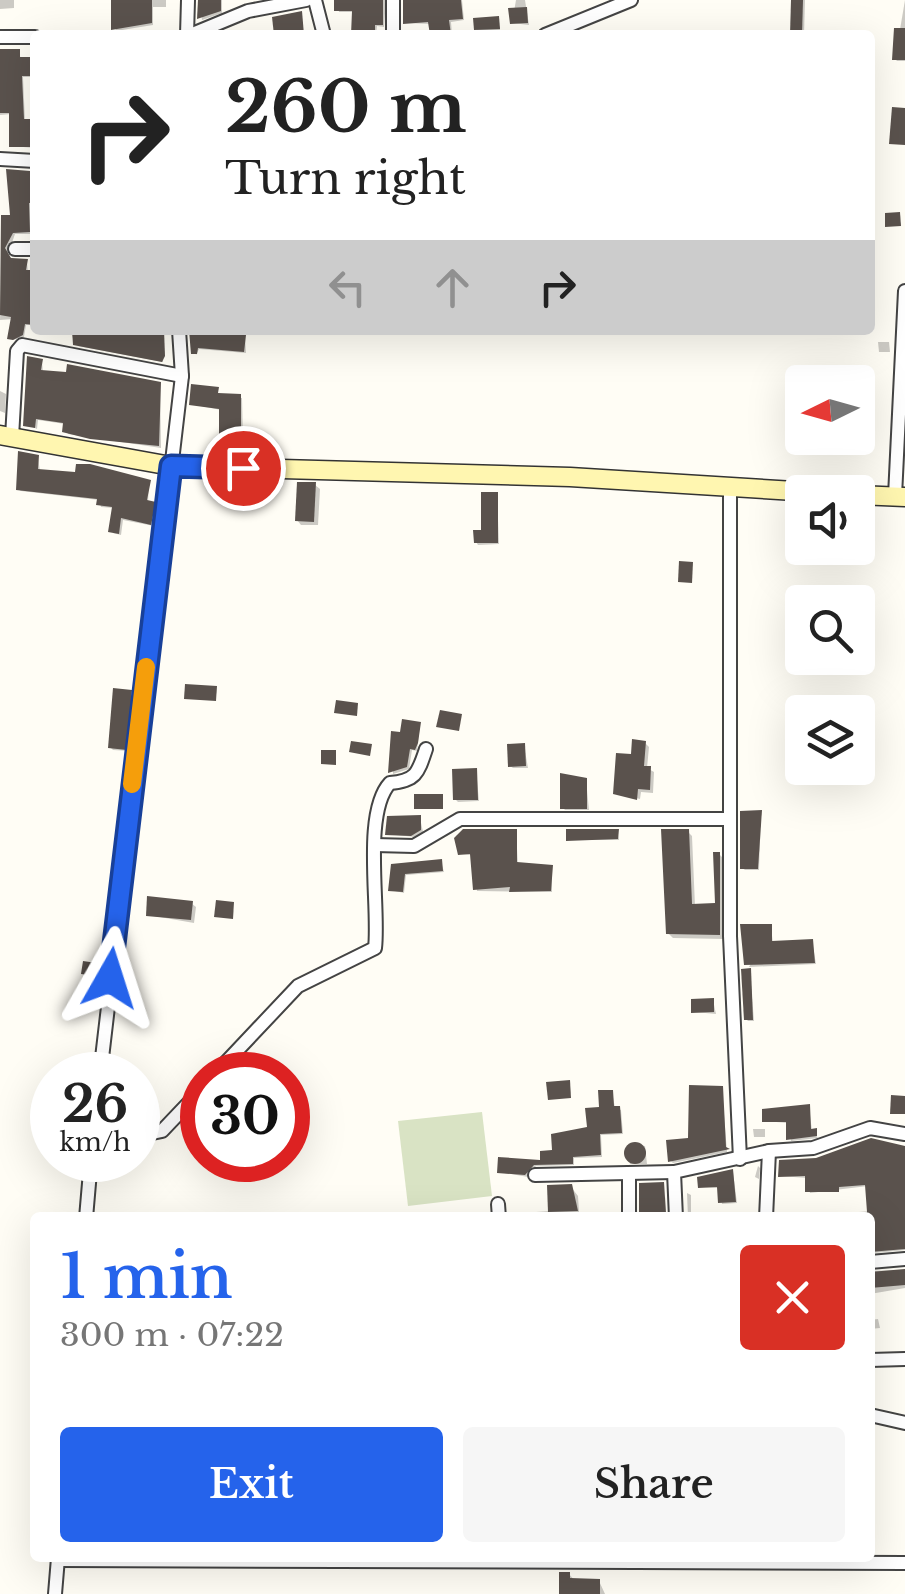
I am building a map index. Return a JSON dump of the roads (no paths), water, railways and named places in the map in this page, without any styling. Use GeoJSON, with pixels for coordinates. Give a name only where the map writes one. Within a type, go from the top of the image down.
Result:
{"type":"FeatureCollection","features":[{"type":"Feature","properties":{"kind":"street"},"geometry":{"type":"LineString","coordinates":[[188,0],[188,30]]}},
{"type":"Feature","properties":{"kind":"street"},"geometry":{"type":"LineString","coordinates":[[200,30],[248,11],[306,0]]}},
{"type":"Feature","properties":{"kind":"street"},"geometry":{"type":"LineString","coordinates":[[315,0],[323,30]]}},
{"type":"Feature","properties":{"kind":"street"},"geometry":{"type":"LineString","coordinates":[[393,0],[393,30]]}},
{"type":"Feature","properties":{"kind":"street"},"geometry":{"type":"LineString","coordinates":[[558,30],[631,0]]}},
{"type":"Feature","properties":{"kind":"street"},"geometry":{"type":"LineString","coordinates":[[0,37],[30,37]]}},
{"type":"Feature","properties":{"kind":"street"},"geometry":{"type":"LineString","coordinates":[[0,159],[30,160]]}},
{"type":"Feature","properties":{"kind":"street"},"geometry":{"type":"LineString","coordinates":[[15,249],[30,249]]}},
{"type":"Feature","properties":{"kind":"street"},"geometry":{"type":"LineString","coordinates":[[875,496],[900,497],[905,291]]}},
{"type":"Feature","properties":{"kind":"street"},"geometry":{"type":"LineString","coordinates":[[103,1052],[182,376],[179,335]]}},
{"type":"Feature","properties":{"kind":"street"},"geometry":{"type":"LineString","coordinates":[[0,349],[17,351],[26,344],[182,376]]}},
{"type":"Feature","properties":{"kind":"street"},"geometry":{"type":"LineString","coordinates":[[17,351],[6,436],[171,466],[570,477],[785,491]]}},
{"type":"Feature","properties":{"kind":"street"},"geometry":{"type":"LineString","coordinates":[[730,489],[730,978],[740,1159]]}},
{"type":"Feature","properties":{"kind":"street"},"geometry":{"type":"LineString","coordinates":[[236,1052],[298,986],[375,948],[375,845],[385,788],[414,778],[426,749]]}},
{"type":"Feature","properties":{"kind":"street"},"geometry":{"type":"LineString","coordinates":[[375,845],[414,846],[456,819],[730,819]]}},
{"type":"Feature","properties":{"kind":"street"},"geometry":{"type":"LineString","coordinates":[[160,1131],[180,1113]]}},
{"type":"Feature","properties":{"kind":"street"},"geometry":{"type":"LineString","coordinates":[[535,1175],[674,1172],[769,1152],[813,1148],[870,1128],[905,1134]]}},
{"type":"Feature","properties":{"kind":"street"},"geometry":{"type":"LineString","coordinates":[[766,1212],[769,1152]]}},
{"type":"Feature","properties":{"kind":"street"},"geometry":{"type":"LineString","coordinates":[[674,1172],[676,1212]]}},
{"type":"Feature","properties":{"kind":"street"},"geometry":{"type":"LineString","coordinates":[[629,1173],[629,1212]]}},
{"type":"Feature","properties":{"kind":"street"},"geometry":{"type":"LineString","coordinates":[[87,1212],[89,1182]]}},
{"type":"Feature","properties":{"kind":"street"},"geometry":{"type":"LineString","coordinates":[[875,1261],[905,1258]]}},
{"type":"Feature","properties":{"kind":"street"},"geometry":{"type":"LineString","coordinates":[[875,1360],[905,1359]]}},
{"type":"Feature","properties":{"kind":"street"},"geometry":{"type":"LineString","coordinates":[[875,1416],[905,1424]]}},
{"type":"Feature","properties":{"kind":"street"},"geometry":{"type":"LineString","coordinates":[[55,1594],[58,1562]]}},
{"type":"Feature","properties":{"kind":"street"},"geometry":{"type":"LineString","coordinates":[[693,1562],[905,1563]]}}]}
